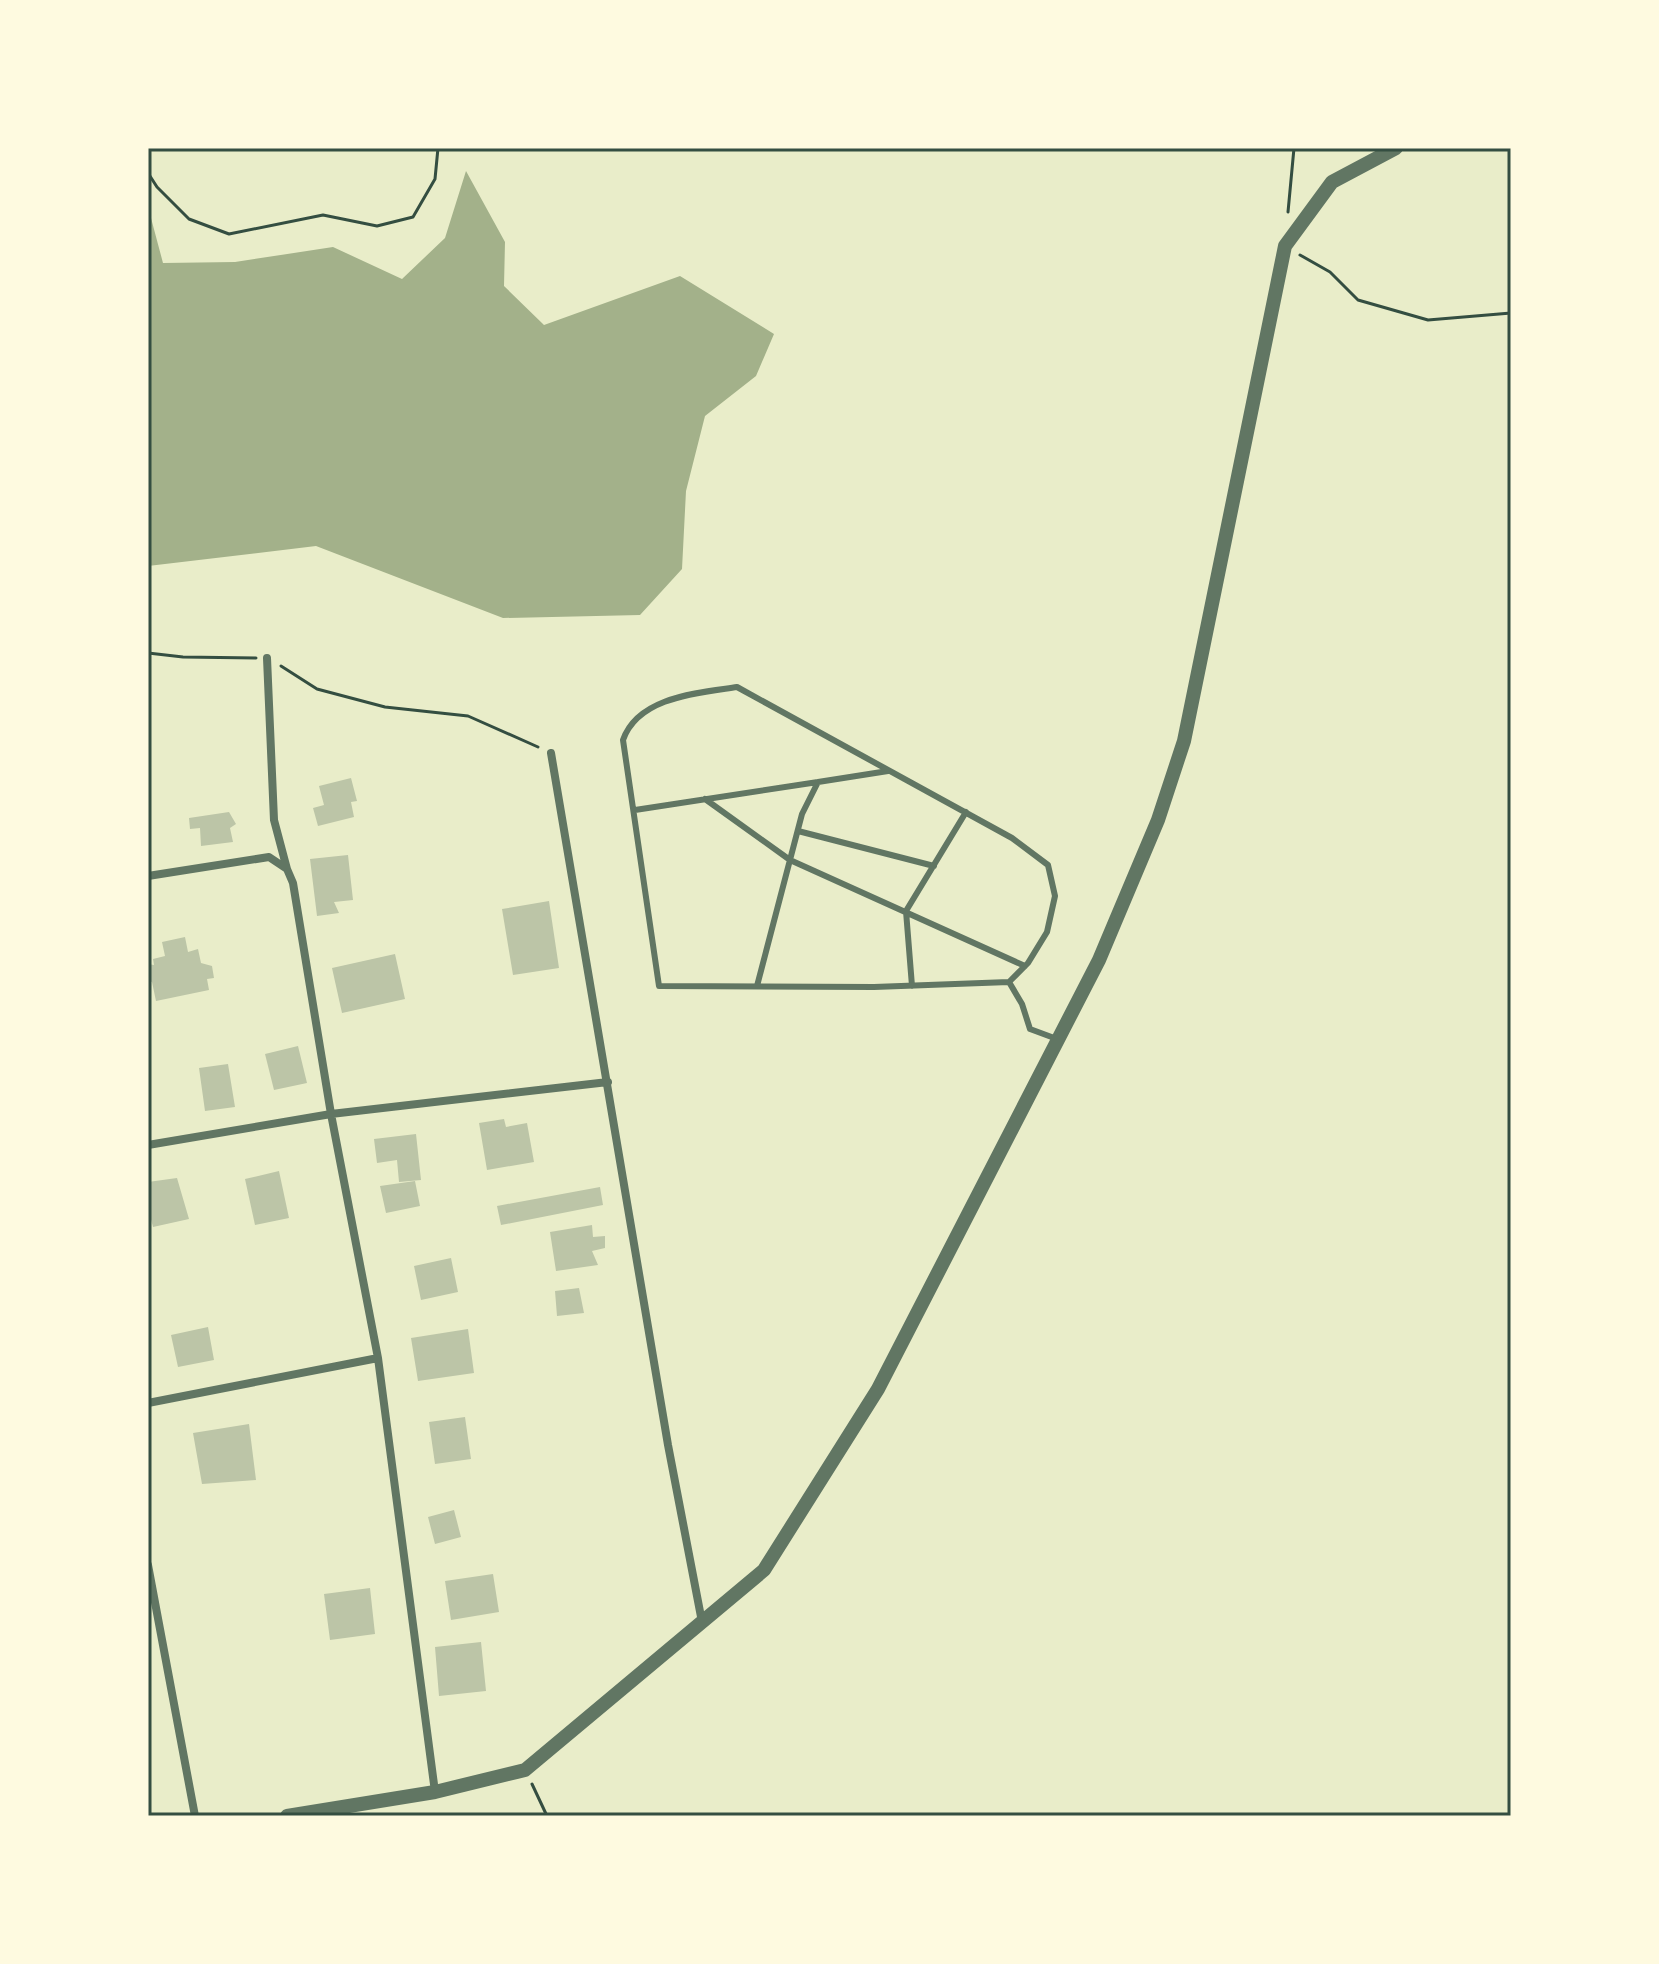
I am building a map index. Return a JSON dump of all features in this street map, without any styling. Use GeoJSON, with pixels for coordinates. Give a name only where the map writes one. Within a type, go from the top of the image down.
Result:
{"type":"FeatureCollection","features":[{"type":"Feature","properties":{"kind":"street"},"geometry":{"type":"LineString","coordinates":[[287,1816],[435,1792],[525,1770],[764,1570],[878,1389],[1099,960],[1158,820],[1184,741],[1285,246],[1332,182],[1396,148]]}},
{"type":"Feature","properties":{"kind":"street"},"geometry":{"type":"LineString","coordinates":[[267,658],[274,820],[293,883],[331,1114],[378,1358],[435,1792]]}},
{"type":"Feature","properties":{"kind":"street"},"geometry":{"type":"LineString","coordinates":[[551,753],[668,1445],[702,1622]]}},
{"type":"Feature","properties":{"kind":"street"},"geometry":{"type":"LineString","coordinates":[[148,876],[269,857],[287,869]]}},
{"type":"Feature","properties":{"kind":"street"},"geometry":{"type":"LineString","coordinates":[[148,1145],[331,1114],[608,1082]]}},
{"type":"Feature","properties":{"kind":"street"},"geometry":{"type":"LineString","coordinates":[[148,1403],[378,1358]]}},
{"type":"Feature","properties":{"kind":"street"},"geometry":{"type":"LineString","coordinates":[[148,1565],[195,1816]]}},
{"type":"Feature","properties":{"kind":"lane"},"geometry":{"type":"LineString","coordinates":[[737,687],[890,771],[1012,838],[1048,865],[1055,896],[1047,932],[1025,966],[1009,982],[912,986],[659,986],[623,740],[628,726],[643,711],[688,695],[737,687]]}},
{"type":"Feature","properties":{"kind":"lane"},"geometry":{"type":"LineString","coordinates":[[635,810],[890,771]]}},
{"type":"Feature","properties":{"kind":"lane"},"geometry":{"type":"LineString","coordinates":[[757,986],[802,814],[818,782]]}},
{"type":"Feature","properties":{"kind":"lane"},"geometry":{"type":"LineString","coordinates":[[705,799],[790,860],[1025,966]]}},
{"type":"Feature","properties":{"kind":"lane"},"geometry":{"type":"LineString","coordinates":[[912,986],[906,911],[966,812]]}},
{"type":"Feature","properties":{"kind":"lane"},"geometry":{"type":"LineString","coordinates":[[798,831],[934,866]]}},
{"type":"Feature","properties":{"kind":"lane"},"geometry":{"type":"LineString","coordinates":[[1009,982],[1022,1004],[1030,1029],[1058,1039]]}},
{"type":"Feature","properties":{"kind":"path"},"geometry":{"type":"LineString","coordinates":[[148,173],[157,187],[189,219],[229,234],[323,215],[377,226],[413,217],[435,179],[438,148]]}},
{"type":"Feature","properties":{"kind":"path"},"geometry":{"type":"LineString","coordinates":[[1288,218],[1294,148]]}},
{"type":"Feature","properties":{"kind":"path"},"geometry":{"type":"LineString","coordinates":[[1285,246],[1330,272],[1358,300],[1428,320],[1511,313]]}},
{"type":"Feature","properties":{"kind":"path"},"geometry":{"type":"LineString","coordinates":[[148,653],[183,657],[267,658],[317,689],[385,707],[468,716],[551,753]]}},
{"type":"Feature","properties":{"kind":"path"},"geometry":{"type":"LineString","coordinates":[[525,1770],[547,1816]]}},
{"type":"Feature","properties":{"kind":"shaded area"},"geometry":{"type":"Polygon","coordinates":[[[466,171],[505,242],[504,286],[544,325],[680,276],[774,334],[756,376],[705,416],[686,491],[682,569],[640,615],[503,618],[316,546],[148,566],[148,216],[163,263],[235,262],[333,247],[402,279],[445,238],[466,171]]]}},
{"type":"Feature","properties":{"kind":"building"},"geometry":{"type":"Polygon","coordinates":[[[351,778],[357,801],[351,802],[354,817],[318,826],[313,808],[324,805],[319,786],[351,778]]]}},
{"type":"Feature","properties":{"kind":"building"},"geometry":{"type":"Polygon","coordinates":[[[229,812],[236,824],[230,828],[233,842],[201,846],[200,828],[190,829],[189,818],[229,812]]]}},
{"type":"Feature","properties":{"kind":"building"},"geometry":{"type":"Polygon","coordinates":[[[348,855],[353,900],[334,902],[339,913],[317,916],[310,859],[348,855]]]}},
{"type":"Feature","properties":{"kind":"building"},"geometry":{"type":"Polygon","coordinates":[[[549,901],[559,968],[513,975],[502,909],[549,901]]]}},
{"type":"Feature","properties":{"kind":"building"},"geometry":{"type":"Polygon","coordinates":[[[185,937],[188,952],[198,949],[201,963],[212,966],[214,978],[207,979],[209,990],[156,1001],[152,982],[148,981],[148,964],[154,965],[153,959],[165,956],[162,942],[185,937]]]}},
{"type":"Feature","properties":{"kind":"building"},"geometry":{"type":"Polygon","coordinates":[[[395,954],[405,999],[342,1013],[332,968],[395,954]]]}},
{"type":"Feature","properties":{"kind":"building"},"geometry":{"type":"Polygon","coordinates":[[[298,1046],[307,1083],[274,1090],[265,1054],[298,1046]]]}},
{"type":"Feature","properties":{"kind":"building"},"geometry":{"type":"Polygon","coordinates":[[[228,1064],[235,1107],[205,1111],[199,1068],[228,1064]]]}},
{"type":"Feature","properties":{"kind":"building"},"geometry":{"type":"Polygon","coordinates":[[[504,1119],[506,1127],[527,1123],[534,1162],[487,1170],[479,1123],[504,1119]]]}},
{"type":"Feature","properties":{"kind":"building"},"geometry":{"type":"Polygon","coordinates":[[[416,1134],[421,1180],[399,1182],[397,1160],[377,1163],[374,1139],[416,1134]]]}},
{"type":"Feature","properties":{"kind":"building"},"geometry":{"type":"Polygon","coordinates":[[[279,1171],[289,1218],[255,1225],[245,1179],[279,1171]]]}},
{"type":"Feature","properties":{"kind":"building"},"geometry":{"type":"Polygon","coordinates":[[[177,1178],[189,1219],[153,1227],[148,1208],[148,1182],[177,1178]]]}},
{"type":"Feature","properties":{"kind":"building"},"geometry":{"type":"Polygon","coordinates":[[[415,1181],[420,1206],[386,1213],[380,1186],[415,1181]]]}},
{"type":"Feature","properties":{"kind":"building"},"geometry":{"type":"Polygon","coordinates":[[[600,1187],[603,1205],[501,1225],[497,1206],[600,1187]]]}},
{"type":"Feature","properties":{"kind":"building"},"geometry":{"type":"Polygon","coordinates":[[[592,1225],[593,1237],[605,1236],[605,1248],[592,1251],[598,1265],[556,1271],[550,1232],[592,1225]]]}},
{"type":"Feature","properties":{"kind":"building"},"geometry":{"type":"Polygon","coordinates":[[[451,1258],[458,1292],[421,1300],[414,1266],[451,1258]]]}},
{"type":"Feature","properties":{"kind":"building"},"geometry":{"type":"Polygon","coordinates":[[[579,1288],[584,1313],[557,1316],[555,1291],[579,1288]]]}},
{"type":"Feature","properties":{"kind":"building"},"geometry":{"type":"Polygon","coordinates":[[[208,1327],[214,1360],[178,1367],[171,1335],[208,1327]]]}},
{"type":"Feature","properties":{"kind":"building"},"geometry":{"type":"Polygon","coordinates":[[[468,1329],[474,1373],[418,1381],[411,1338],[468,1329]]]}},
{"type":"Feature","properties":{"kind":"building"},"geometry":{"type":"Polygon","coordinates":[[[465,1417],[471,1459],[435,1464],[429,1422],[465,1417]]]}},
{"type":"Feature","properties":{"kind":"building"},"geometry":{"type":"Polygon","coordinates":[[[249,1424],[256,1480],[202,1484],[193,1433],[249,1424]]]}},
{"type":"Feature","properties":{"kind":"building"},"geometry":{"type":"Polygon","coordinates":[[[454,1510],[461,1537],[435,1544],[428,1517],[454,1510]]]}},
{"type":"Feature","properties":{"kind":"building"},"geometry":{"type":"Polygon","coordinates":[[[493,1574],[499,1612],[451,1620],[445,1581],[493,1574]]]}},
{"type":"Feature","properties":{"kind":"building"},"geometry":{"type":"Polygon","coordinates":[[[370,1588],[375,1634],[330,1640],[324,1594],[370,1588]]]}},
{"type":"Feature","properties":{"kind":"building"},"geometry":{"type":"Polygon","coordinates":[[[481,1642],[486,1691],[439,1696],[435,1647],[481,1642]]]}}]}
